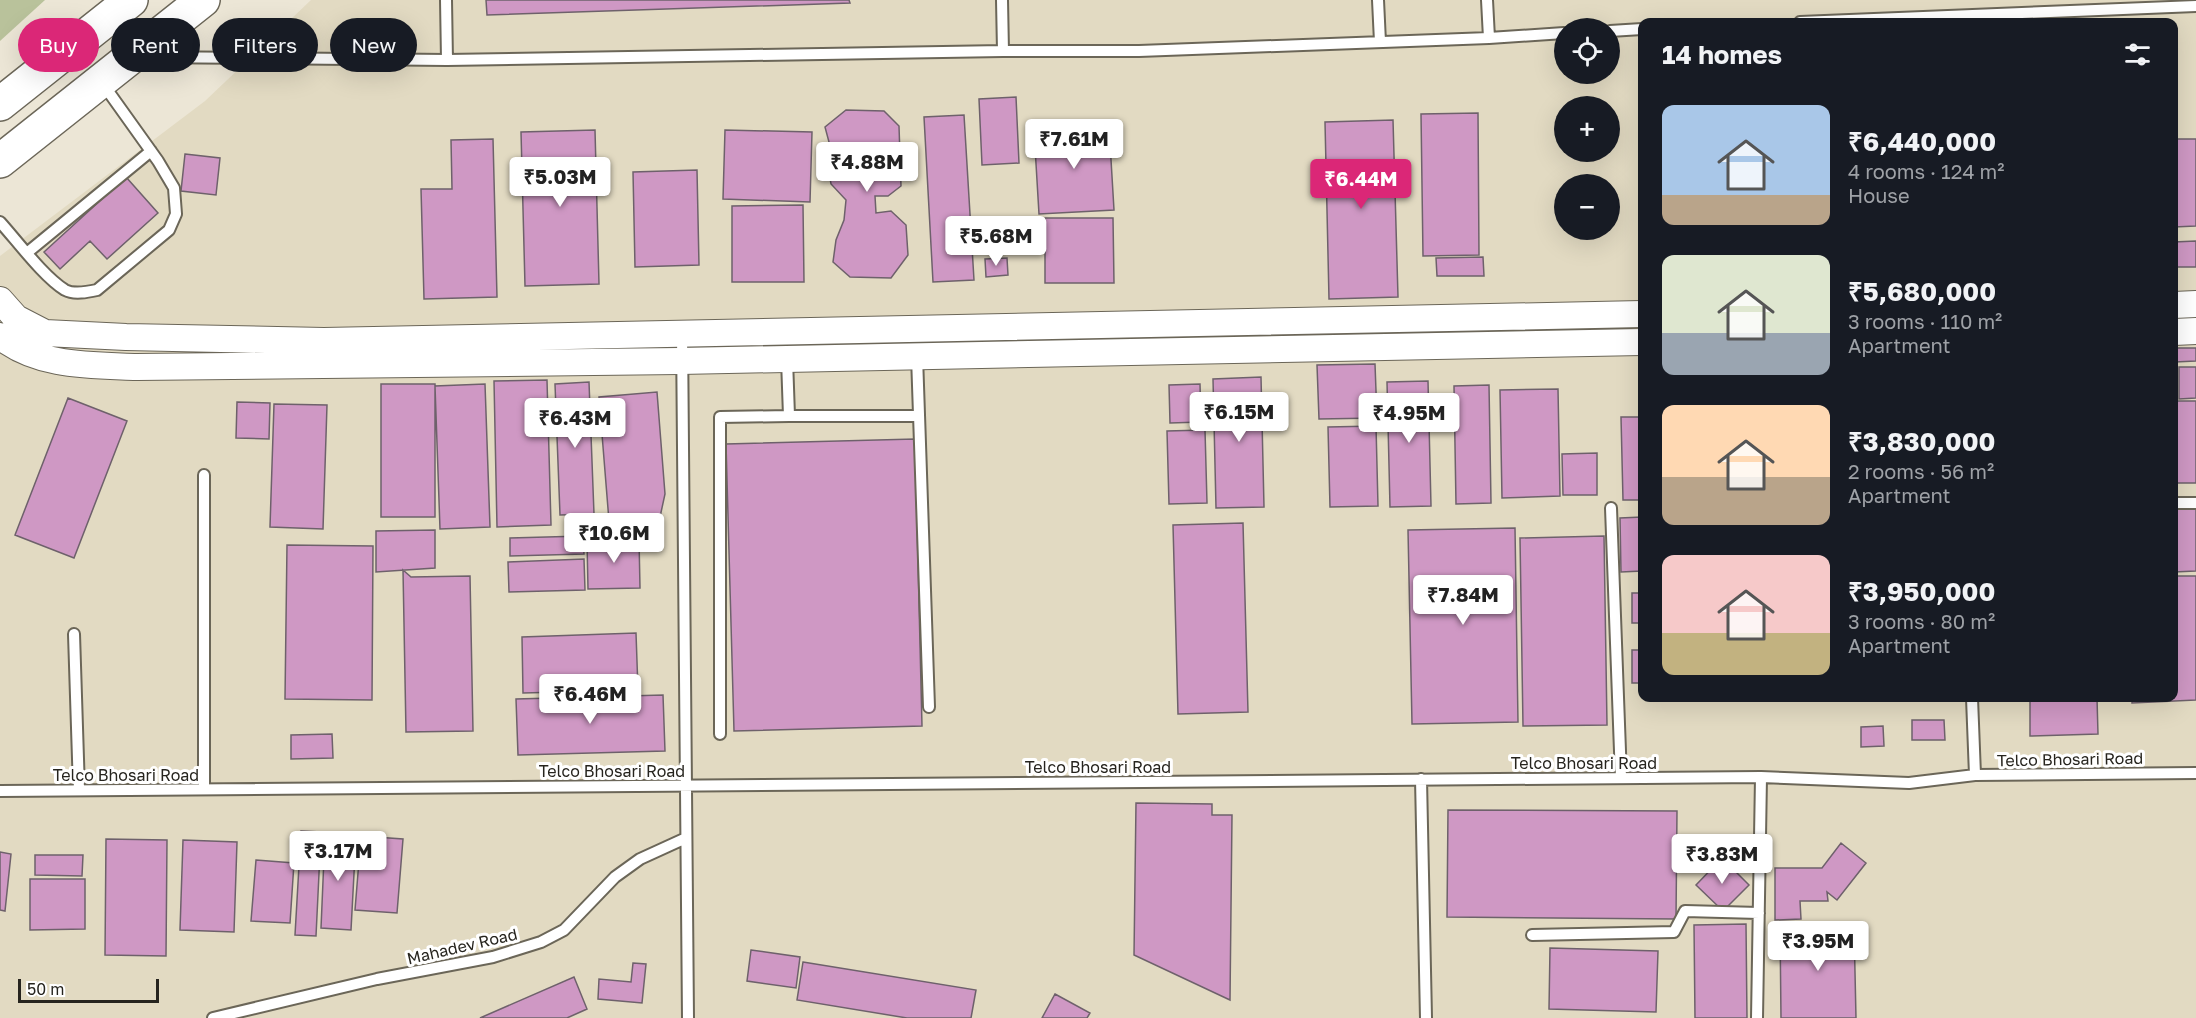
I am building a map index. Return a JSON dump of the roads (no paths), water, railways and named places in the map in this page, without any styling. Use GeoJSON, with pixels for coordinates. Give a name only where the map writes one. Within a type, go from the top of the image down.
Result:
{"type":"FeatureCollection","features":[{"type":"Feature","properties":{"kind":"main road"},"geometry":{"type":"LineString","coordinates":[[0,104],[131,0]]}},
{"type":"Feature","properties":{"kind":"main road"},"geometry":{"type":"LineString","coordinates":[[180,18],[203,0]]}},
{"type":"Feature","properties":{"kind":"main road"},"geometry":{"type":"LineString","coordinates":[[0,161],[112,72]]}},
{"type":"Feature","properties":{"kind":"street"},"geometry":{"type":"LineString","coordinates":[[0,300],[16,318],[45,333],[324,341],[1638,314]]}},
{"type":"Feature","properties":{"kind":"street"},"geometry":{"type":"LineString","coordinates":[[2178,305],[2196,304]]}},
{"type":"Feature","properties":{"kind":"street"},"geometry":{"type":"LineString","coordinates":[[2178,332],[2196,331]]}},
{"type":"Feature","properties":{"kind":"street"},"geometry":{"type":"LineString","coordinates":[[0,336],[17,347],[44,359],[72,364],[137,367],[680,360],[1638,342]]}},
{"type":"Feature","properties":{"kind":"lane"},"geometry":{"type":"LineString","coordinates":[[446,0],[447,60]]}},
{"type":"Feature","properties":{"kind":"lane"},"geometry":{"type":"LineString","coordinates":[[1002,0],[1004,51]]}},
{"type":"Feature","properties":{"kind":"lane"},"geometry":{"type":"LineString","coordinates":[[1378,0],[1380,42]]}},
{"type":"Feature","properties":{"kind":"lane"},"geometry":{"type":"LineString","coordinates":[[1487,0],[1489,38]]}},
{"type":"Feature","properties":{"kind":"lane"},"geometry":{"type":"LineString","coordinates":[[1872,18],[2126,4],[2196,6]]}},
{"type":"Feature","properties":{"kind":"lane"},"geometry":{"type":"LineString","coordinates":[[1620,31],[1638,30]]}},
{"type":"Feature","properties":{"kind":"lane"},"geometry":{"type":"LineString","coordinates":[[200,58],[447,60],[1138,51],[1554,34]]}},
{"type":"Feature","properties":{"kind":"lane"},"geometry":{"type":"LineString","coordinates":[[0,222],[67,291],[86,292],[97,290],[169,230],[176,214],[174,188],[151,151],[101,81]]}},
{"type":"Feature","properties":{"kind":"lane"},"geometry":{"type":"LineString","coordinates":[[27,252],[151,151]]}},
{"type":"Feature","properties":{"kind":"lane"},"geometry":{"type":"LineString","coordinates":[[682,333],[680,360],[688,1018]]}},
{"type":"Feature","properties":{"kind":"lane"},"geometry":{"type":"LineString","coordinates":[[917,356],[929,707]]}},
{"type":"Feature","properties":{"kind":"lane"},"geometry":{"type":"LineString","coordinates":[[787,358],[789,416]]}},
{"type":"Feature","properties":{"kind":"lane"},"geometry":{"type":"LineString","coordinates":[[720,734],[720,417],[919,416]]}},
{"type":"Feature","properties":{"kind":"lane"},"geometry":{"type":"LineString","coordinates":[[204,475],[204,789]]}},
{"type":"Feature","properties":{"kind":"lane"},"geometry":{"type":"LineString","coordinates":[[2178,502],[2196,503]]}},
{"type":"Feature","properties":{"kind":"lane"},"geometry":{"type":"LineString","coordinates":[[1611,508],[1621,778]]}},
{"type":"Feature","properties":{"kind":"lane"},"geometry":{"type":"LineString","coordinates":[[74,634],[79,790]]}},
{"type":"Feature","properties":{"kind":"lane"},"geometry":{"type":"LineString","coordinates":[[1972,702],[1975,775]]}},
{"type":"Feature","properties":{"kind":"lane","name":"Telco Bhosari Road"},"geometry":{"type":"LineString","coordinates":[[0,791],[1761,777],[1909,783],[1975,775],[2196,773]]}},
{"type":"Feature","properties":{"kind":"lane"},"geometry":{"type":"LineString","coordinates":[[1757,1018],[1761,777]]}},
{"type":"Feature","properties":{"kind":"lane"},"geometry":{"type":"LineString","coordinates":[[1421,779],[1426,1018]]}},
{"type":"Feature","properties":{"kind":"lane","name":"Mahadev Road"},"geometry":{"type":"LineString","coordinates":[[213,1018],[377,980],[494,957],[541,942],[564,930],[615,877],[640,860],[687,838]]}},
{"type":"Feature","properties":{"kind":"lane"},"geometry":{"type":"LineString","coordinates":[[1532,935],[1674,932],[1685,911],[1759,913]]}}]}
